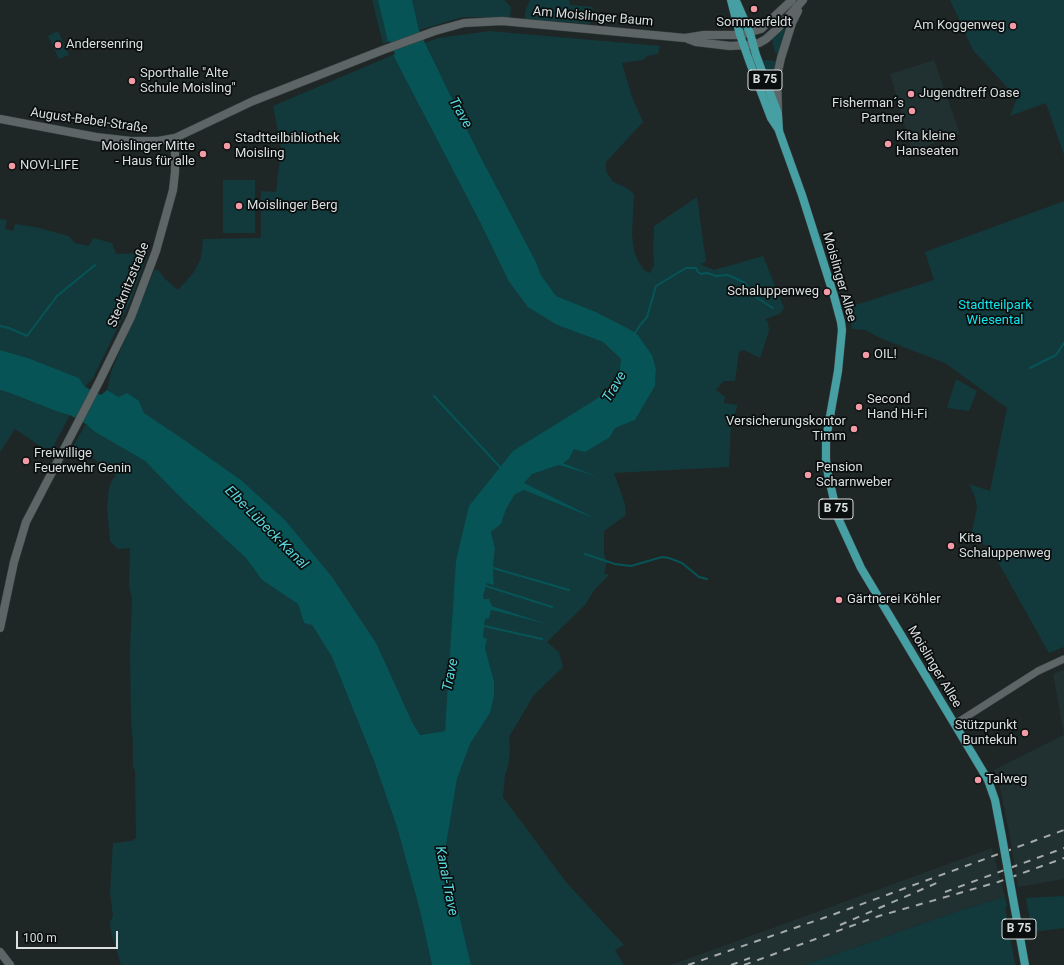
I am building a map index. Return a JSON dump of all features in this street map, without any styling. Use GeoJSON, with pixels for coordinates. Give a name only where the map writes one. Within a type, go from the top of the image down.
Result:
{"type":"FeatureCollection","features":[{"type":"Feature","properties":{"kind":"main road","name":"B 75"},"geometry":{"type":"LineString","coordinates":[[731,0],[744,46]]}},
{"type":"Feature","properties":{"kind":"main road","name":"Moislinger Allee"},"geometry":{"type":"LineString","coordinates":[[734,0],[737,3],[750,33],[778,114],[779,131]]}},
{"type":"Feature","properties":{"kind":"main road","name":"Am Moislinger Baum"},"geometry":{"type":"LineString","coordinates":[[175,138],[253,101],[382,50],[427,34],[464,24],[502,21],[685,38],[704,35],[740,35],[762,29],[792,0]]}},
{"type":"Feature","properties":{"kind":"main road","name":"Am Moislinger Baum"},"geometry":{"type":"LineString","coordinates":[[685,38],[696,42],[730,46],[744,46],[753,44],[766,39],[782,25],[803,0]]}},
{"type":"Feature","properties":{"kind":"main road"},"geometry":{"type":"LineString","coordinates":[[778,114],[777,76],[792,23],[803,0]]}},
{"type":"Feature","properties":{"kind":"main road","name":"Moislinger Allee"},"geometry":{"type":"LineString","coordinates":[[744,46],[771,118],[779,131],[802,196],[841,322],[842,330],[838,371],[826,439],[828,474],[838,518],[861,568],[988,780],[995,800],[1025,965]]}},
{"type":"Feature","properties":{"kind":"main road","name":"August-Bebel-Straße"},"geometry":{"type":"LineString","coordinates":[[0,119],[96,137],[131,141],[158,142],[175,138]]}},
{"type":"Feature","properties":{"kind":"main road","name":"Stecknitzstraße"},"geometry":{"type":"LineString","coordinates":[[0,628],[14,562],[26,522],[72,431],[99,382],[130,317],[160,238],[173,190],[175,172],[175,138]]}},
{"type":"Feature","properties":{"kind":"main road"},"geometry":{"type":"LineString","coordinates":[[0,952],[10,965]]}},
{"type":"Feature","properties":{"kind":"street"},"geometry":{"type":"LineString","coordinates":[[955,724],[1038,671],[1064,659]]}},
{"type":"Feature","properties":{"kind":"shaded area"},"geometry":{"type":"Polygon","coordinates":[[[934,60],[960,134],[912,151],[890,74],[934,60]]]}},
{"type":"Feature","properties":{"kind":"shaded area"},"geometry":{"type":"Polygon","coordinates":[[[1064,670],[1064,734],[1053,674],[1064,670]]]}},
{"type":"Feature","properties":{"kind":"shaded area"},"geometry":{"type":"Polygon","coordinates":[[[1064,735],[1064,879],[1018,887],[998,778],[994,770],[1064,735]]]}},
{"type":"Feature","properties":{"kind":"shaded area"},"geometry":{"type":"Polygon","coordinates":[[[992,848],[1005,897],[964,909],[805,965],[671,965],[992,848]]]}},
{"type":"Feature","properties":{"kind":"green space"},"geometry":{"type":"Polygon","coordinates":[[[372,0],[378,0],[388,42],[383,44],[372,0]]]}},
{"type":"Feature","properties":{"kind":"green space"},"geometry":{"type":"Polygon","coordinates":[[[412,0],[504,0],[511,7],[510,17],[463,17],[419,30],[412,0]]]}},
{"type":"Feature","properties":{"kind":"green space"},"geometry":{"type":"Polygon","coordinates":[[[530,0],[569,0],[571,5],[593,7],[590,24],[525,19],[525,12],[530,0]]]}},
{"type":"Feature","properties":{"kind":"green space","name":"Am Koggenweg"},"geometry":{"type":"Polygon","coordinates":[[[950,0],[1064,0],[1064,155],[1046,103],[1010,116],[1017,98],[973,50],[950,0]]]}},
{"type":"Feature","properties":{"kind":"green space"},"geometry":{"type":"Polygon","coordinates":[[[786,26],[778,54],[775,53],[772,39],[786,26]]]}},
{"type":"Feature","properties":{"kind":"green space","name":"Andersenring"},"geometry":{"type":"Polygon","coordinates":[[[58,31],[69,55],[59,59],[48,36],[58,31]]]}},
{"type":"Feature","properties":{"kind":"green space"},"geometry":{"type":"Polygon","coordinates":[[[490,31],[660,46],[658,54],[647,56],[643,60],[622,63],[632,97],[643,122],[606,162],[606,171],[612,181],[627,188],[634,194],[632,234],[634,251],[638,261],[644,270],[650,273],[654,265],[654,226],[697,197],[706,262],[700,264],[714,270],[763,256],[784,308],[780,314],[765,319],[768,322],[769,331],[760,358],[744,350],[739,352],[735,381],[724,381],[716,390],[725,397],[724,403],[738,405],[731,424],[729,467],[614,473],[625,504],[626,515],[604,531],[604,554],[607,562],[604,573],[609,575],[595,589],[585,605],[547,642],[559,652],[563,667],[534,695],[509,737],[510,750],[508,767],[505,775],[503,797],[566,882],[624,945],[615,950],[624,965],[471,965],[447,863],[446,845],[457,779],[470,744],[490,713],[494,681],[485,648],[487,639],[483,637],[485,619],[491,610],[539,621],[492,606],[484,599],[483,596],[487,583],[494,584],[493,566],[495,548],[491,532],[501,524],[506,509],[518,489],[532,474],[559,465],[592,475],[563,463],[569,459],[574,449],[610,437],[615,428],[635,420],[655,386],[656,369],[652,355],[638,335],[596,312],[556,296],[541,275],[536,262],[478,152],[425,43],[438,38],[490,31]]]}},
{"type":"Feature","properties":{"kind":"green space"},"geometry":{"type":"Polygon","coordinates":[[[393,55],[481,224],[508,280],[557,325],[603,342],[621,359],[618,382],[469,506],[445,731],[420,735],[285,520],[241,480],[144,413],[139,401],[119,397],[107,390],[111,372],[155,269],[178,290],[194,272],[201,258],[203,239],[261,238],[261,191],[276,192],[281,148],[273,106],[393,55]]]}},
{"type":"Feature","properties":{"kind":"green space"},"geometry":{"type":"Polygon","coordinates":[[[763,60],[776,61],[773,89],[763,60]]]}},
{"type":"Feature","properties":{"kind":"green space","name":"Moislinger Berg"},"geometry":{"type":"Polygon","coordinates":[[[223,180],[255,180],[255,233],[223,233],[223,180]]]}},
{"type":"Feature","properties":{"kind":"green space","name":"Stadtteilpark Wiesental"},"geometry":{"type":"Polygon","coordinates":[[[1064,201],[1064,647],[1049,653],[989,546],[970,541],[977,507],[975,497],[969,484],[990,491],[1007,408],[945,363],[880,338],[865,330],[852,329],[849,307],[934,280],[925,252],[1064,201]]]}},
{"type":"Feature","properties":{"kind":"green space"},"geometry":{"type":"Polygon","coordinates":[[[0,219],[7,220],[5,229],[13,231],[15,224],[35,227],[69,236],[75,243],[89,246],[93,238],[112,243],[116,254],[138,253],[150,246],[131,300],[93,378],[85,387],[79,378],[28,358],[0,350],[0,219]]]}},
{"type":"Feature","properties":{"kind":"green space"},"geometry":{"type":"Polygon","coordinates":[[[956,379],[977,391],[969,411],[947,408],[956,379]]]}},
{"type":"Feature","properties":{"kind":"green space"},"geometry":{"type":"Polygon","coordinates":[[[0,390],[70,415],[55,443],[53,455],[15,429],[0,452],[0,390]]]}},
{"type":"Feature","properties":{"kind":"green space"},"geometry":{"type":"Polygon","coordinates":[[[86,424],[95,432],[145,461],[183,500],[246,558],[262,580],[298,604],[304,623],[311,624],[332,657],[374,761],[397,827],[420,911],[432,965],[121,965],[111,932],[110,922],[113,916],[110,892],[113,843],[131,841],[136,838],[135,771],[133,766],[131,721],[130,651],[132,599],[129,586],[130,548],[118,549],[110,541],[107,508],[109,488],[112,480],[116,476],[94,459],[73,446],[86,424]]]}},
{"type":"Feature","properties":{"kind":"green space"},"geometry":{"type":"Polygon","coordinates":[[[1064,896],[1064,928],[1032,932],[1026,898],[1064,896]]]}},
{"type":"Feature","properties":{"kind":"green space"},"geometry":{"type":"Polygon","coordinates":[[[1005,897],[1007,906],[1005,907],[1015,965],[805,965],[964,909],[1005,897]]]}},
{"type":"Feature","properties":{"kind":"water"},"geometry":{"type":"Polygon","coordinates":[[[378,0],[412,0],[419,30],[478,152],[536,262],[541,275],[556,296],[596,312],[638,335],[652,355],[656,369],[655,386],[635,420],[615,428],[610,437],[585,452],[574,449],[569,459],[563,463],[598,477],[559,465],[532,474],[524,483],[596,519],[524,490],[515,494],[506,509],[501,524],[491,532],[495,548],[493,566],[494,585],[487,583],[483,596],[484,599],[489,599],[492,606],[548,624],[491,610],[489,618],[485,619],[483,637],[487,639],[485,648],[494,681],[494,696],[490,713],[470,744],[457,779],[446,845],[447,863],[471,965],[432,965],[420,911],[397,827],[374,761],[332,657],[312,625],[304,623],[298,604],[262,580],[246,558],[183,500],[145,461],[95,432],[86,424],[70,415],[0,390],[0,350],[28,358],[79,378],[85,387],[101,395],[107,390],[119,397],[127,393],[139,401],[144,413],[241,480],[285,520],[332,577],[376,643],[412,722],[420,735],[445,731],[456,561],[469,506],[513,451],[595,400],[618,382],[621,359],[603,342],[557,325],[528,307],[508,280],[481,224],[393,55],[395,54],[390,41],[388,42],[378,0]]]}},
{"type":"Feature","properties":{"kind":"waterway"},"geometry":{"type":"LineString","coordinates":[[0,326],[9,328],[27,336],[57,296],[95,265]]}},
{"type":"Feature","properties":{"kind":"waterway"},"geometry":{"type":"LineString","coordinates":[[635,333],[647,317],[656,286],[686,268],[696,268],[701,274],[707,273],[716,276],[728,275],[737,279],[745,283],[757,298],[773,308]]}},
{"type":"Feature","properties":{"kind":"waterway"},"geometry":{"type":"LineString","coordinates":[[1030,368],[1056,355],[1064,343]]}},
{"type":"Feature","properties":{"kind":"waterway"},"geometry":{"type":"LineString","coordinates":[[434,396],[500,467]]}},
{"type":"Feature","properties":{"kind":"waterway"},"geometry":{"type":"LineString","coordinates":[[585,554],[615,564],[631,566],[662,557],[669,558],[682,563],[699,577],[707,579]]}},
{"type":"Feature","properties":{"kind":"waterway"},"geometry":{"type":"LineString","coordinates":[[493,568],[569,590]]}},
{"type":"Feature","properties":{"kind":"waterway"},"geometry":{"type":"LineString","coordinates":[[486,586],[552,607]]}},
{"type":"Feature","properties":{"kind":"waterway"},"geometry":{"type":"LineString","coordinates":[[484,626],[542,639]]}},
{"type":"Feature","properties":{"kind":"railway"},"geometry":{"type":"LineString","coordinates":[[688,965],[832,915],[1064,830]]}},
{"type":"Feature","properties":{"kind":"railway"},"geometry":{"type":"LineString","coordinates":[[945,892],[1064,848]]}},
{"type":"Feature","properties":{"kind":"railway"},"geometry":{"type":"LineString","coordinates":[[744,965],[879,916],[998,882],[1064,858]]}},
{"type":"Feature","properties":{"kind":"railway"},"geometry":{"type":"LineString","coordinates":[[840,925],[939,882]]}},
{"type":"Feature","properties":{"kind":"railway"},"geometry":{"type":"LineString","coordinates":[[731,965],[750,958]]}},
{"type":"Feature","properties":{"kind":"place","name":"Sommerfeldt"},"geometry":{"type":"Point","coordinates":[754,9]}},
{"type":"Feature","properties":{"kind":"place","name":"Am Koggenweg"},"geometry":{"type":"Point","coordinates":[1013,26]}},
{"type":"Feature","properties":{"kind":"place","name":"Andersenring"},"geometry":{"type":"Point","coordinates":[58,45]}},
{"type":"Feature","properties":{"kind":"place","name":"Sporthalle \"Alte Schule Moisling\""},"geometry":{"type":"Point","coordinates":[132,81]}},
{"type":"Feature","properties":{"kind":"place","name":"Jugendtreff Oase"},"geometry":{"type":"Point","coordinates":[911,94]}},
{"type":"Feature","properties":{"kind":"place","name":"Fisherman´s Partner"},"geometry":{"type":"Point","coordinates":[912,111]}},
{"type":"Feature","properties":{"kind":"place","name":"Kita kleine Hanseaten"},"geometry":{"type":"Point","coordinates":[888,144]}},
{"type":"Feature","properties":{"kind":"place","name":"Stadtteilbibliothek Moisling"},"geometry":{"type":"Point","coordinates":[227,146]}},
{"type":"Feature","properties":{"kind":"place","name":"Moislinger Mitte - Haus für alle"},"geometry":{"type":"Point","coordinates":[203,154]}},
{"type":"Feature","properties":{"kind":"place","name":"NOVI-LIFE"},"geometry":{"type":"Point","coordinates":[12,166]}},
{"type":"Feature","properties":{"kind":"place","name":"Moislinger Berg"},"geometry":{"type":"Point","coordinates":[239,206]}},
{"type":"Feature","properties":{"kind":"place","name":"Schaluppenweg"},"geometry":{"type":"Point","coordinates":[827,292]}},
{"type":"Feature","properties":{"kind":"place","name":"OIL!"},"geometry":{"type":"Point","coordinates":[866,355]}},
{"type":"Feature","properties":{"kind":"place","name":"Second Hand Hi-Fi"},"geometry":{"type":"Point","coordinates":[859,407]}},
{"type":"Feature","properties":{"kind":"place","name":"Versicherungskontor Timm"},"geometry":{"type":"Point","coordinates":[854,429]}},
{"type":"Feature","properties":{"kind":"place","name":"Freiwillige Feuerwehr Genin"},"geometry":{"type":"Point","coordinates":[26,461]}},
{"type":"Feature","properties":{"kind":"place","name":"Pension Scharnweber"},"geometry":{"type":"Point","coordinates":[808,475]}},
{"type":"Feature","properties":{"kind":"place","name":"Kita Schaluppenweg"},"geometry":{"type":"Point","coordinates":[951,546]}},
{"type":"Feature","properties":{"kind":"place","name":"Gärtnerei Köhler"},"geometry":{"type":"Point","coordinates":[839,600]}},
{"type":"Feature","properties":{"kind":"place","name":"Stützpunkt Buntekuh"},"geometry":{"type":"Point","coordinates":[1025,733]}},
{"type":"Feature","properties":{"kind":"place","name":"Talweg"},"geometry":{"type":"Point","coordinates":[978,780]}},
{"type":"Feature","properties":{"kind":"water label","name":"Trave"},"geometry":{"type":"Point","coordinates":[460,113]}},
{"type":"Feature","properties":{"kind":"water label","name":"Trave"},"geometry":{"type":"Point","coordinates":[615,387]}},
{"type":"Feature","properties":{"kind":"water label","name":"Elbe-Lübeck-Kanal"},"geometry":{"type":"Point","coordinates":[266,528]}},
{"type":"Feature","properties":{"kind":"water label","name":"Trave"},"geometry":{"type":"Point","coordinates":[451,675]}},
{"type":"Feature","properties":{"kind":"water label","name":"Kanal-Trave"},"geometry":{"type":"Point","coordinates":[446,881]}}]}
